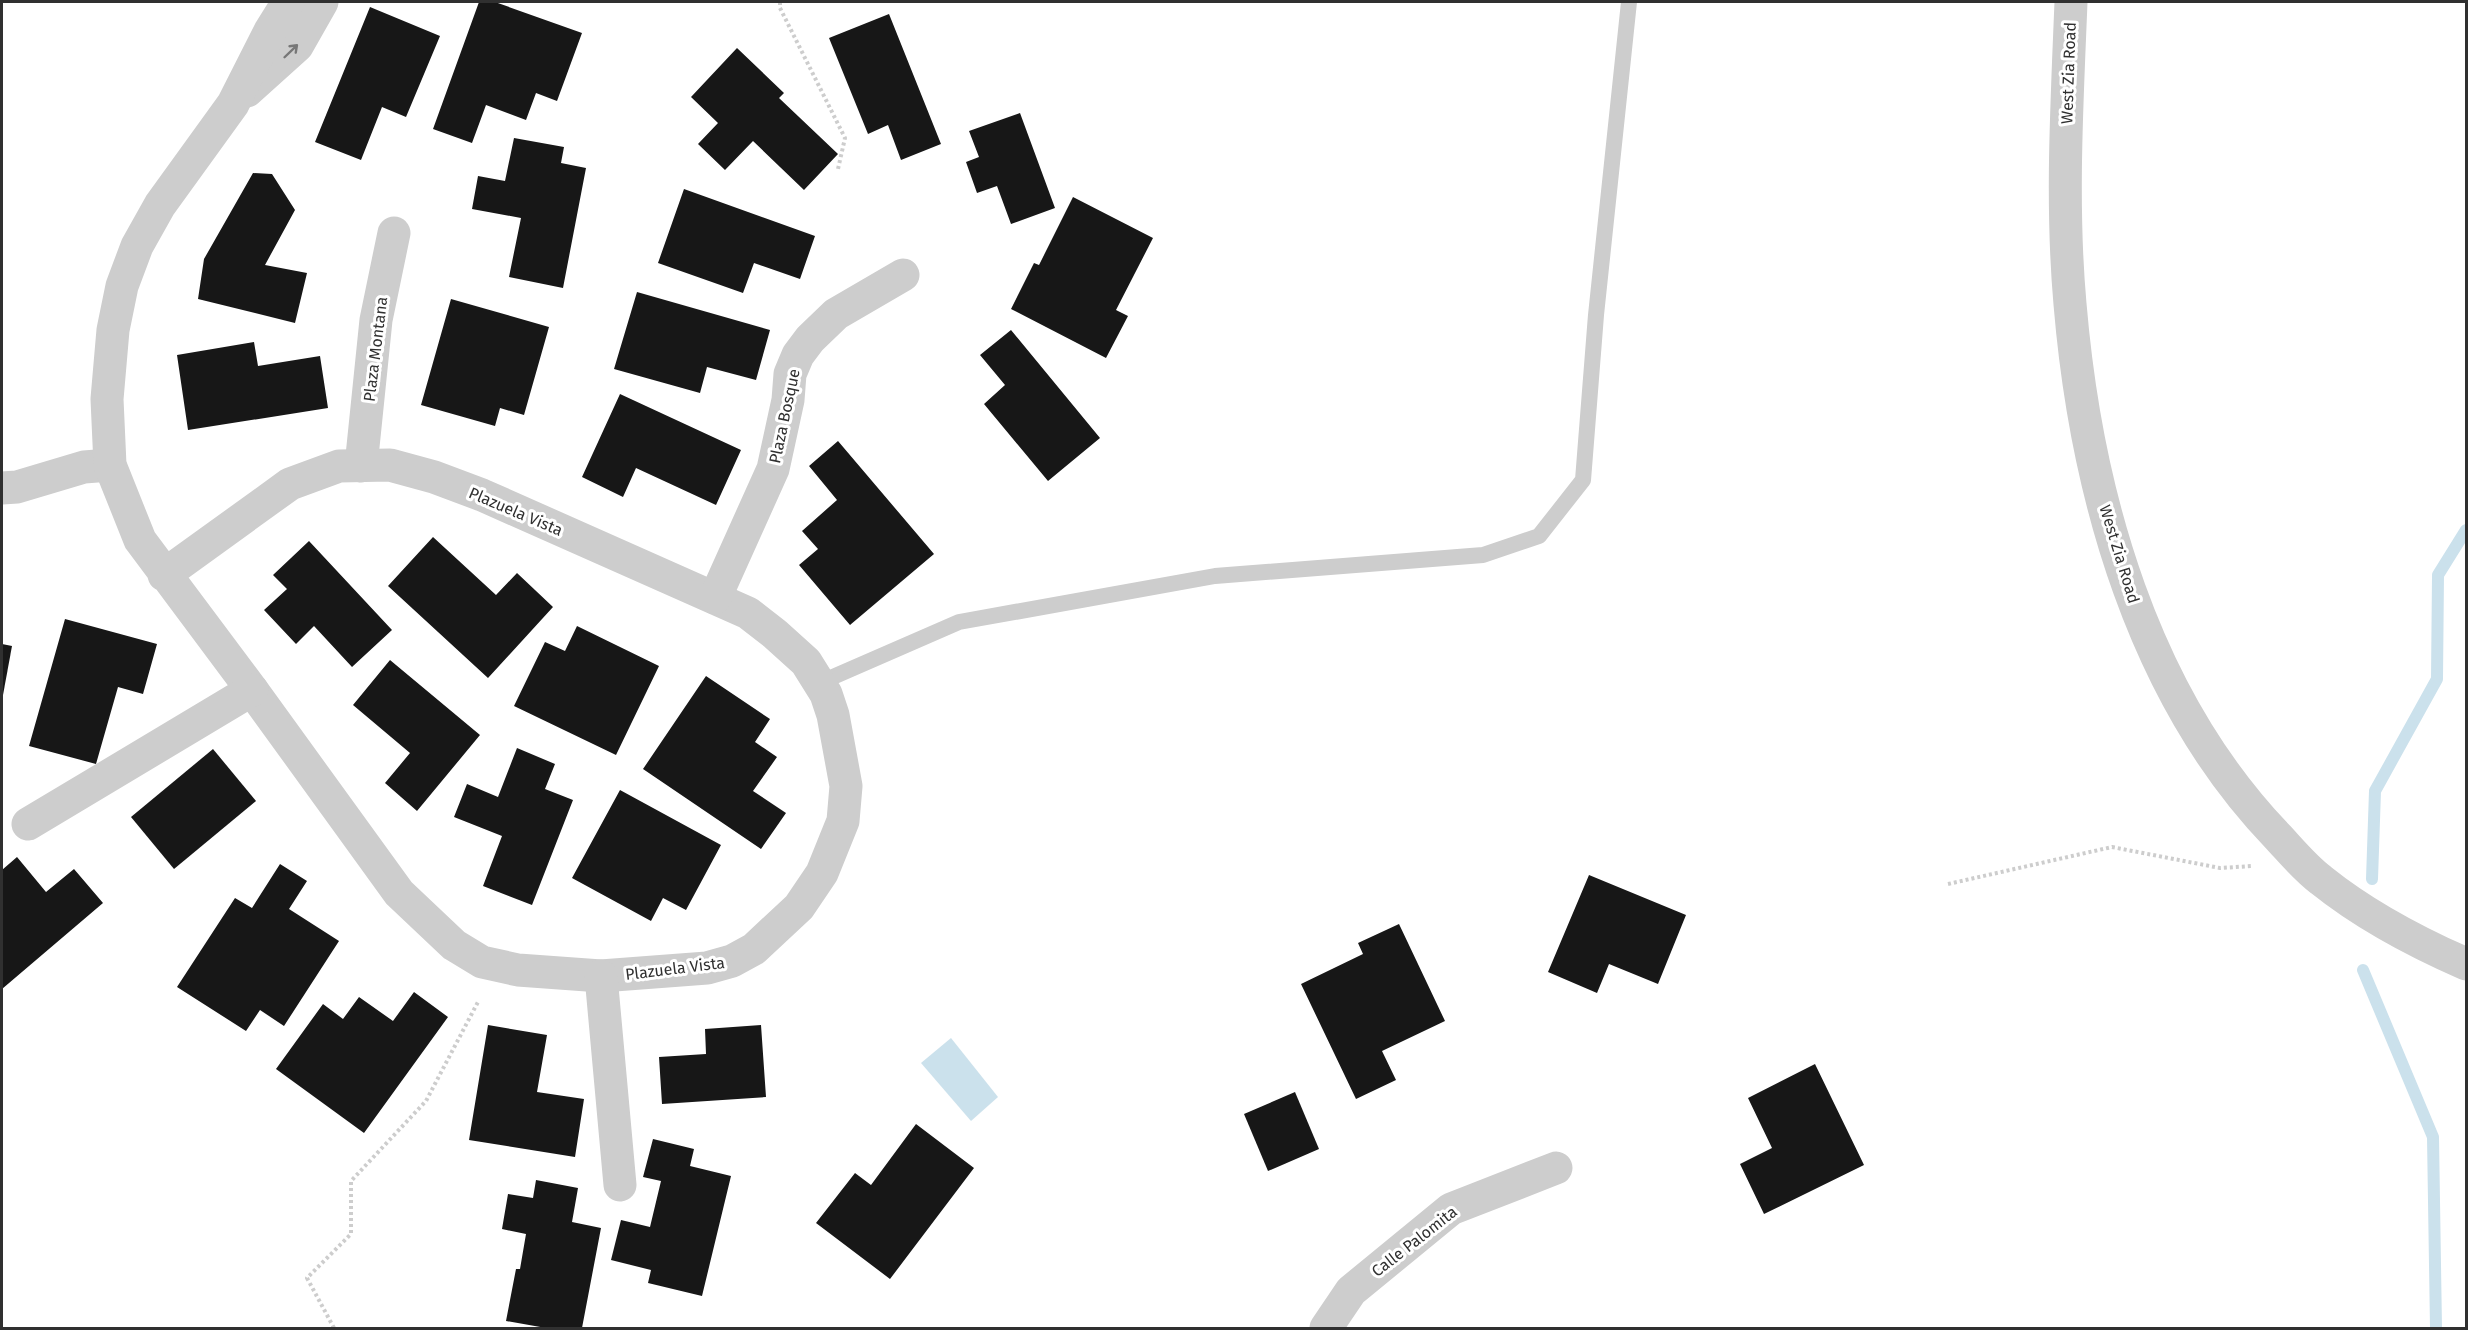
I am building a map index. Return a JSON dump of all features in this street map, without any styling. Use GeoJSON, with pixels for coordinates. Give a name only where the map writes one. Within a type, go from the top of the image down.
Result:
{"type":"FeatureCollection","features":[{"type":"Feature","properties":{"kind":"street","name":"Plazuela Vista"},"geometry":{"type":"LineString","coordinates":[[164,574],[290,484],[339,466],[390,465],[434,477],[482,495],[715,598],[748,613],[775,634],[806,662],[826,694],[833,715],[846,786],[843,821],[822,873],[799,907],[762,942],[732,961],[707,968],[601,976],[518,970],[482,962],[454,945],[399,893],[252,690],[164,574],[140,540],[110,465],[107,399],[113,330],[122,286],[137,246],[160,205],[233,104],[288,2]]}},
{"type":"Feature","properties":{"kind":"street","name":"Plazuela Vista"},"geometry":{"type":"LineString","coordinates":[[233,104],[297,46],[322,2]]}},
{"type":"Feature","properties":{"kind":"street","name":"West Zia Road"},"geometry":{"type":"LineString","coordinates":[[2071,2],[2066,129],[2070,303],[2086,428],[2123,570],[2145,633],[2172,689],[2201,740],[2249,807],[2321,880],[2400,932],[2466,964]]}},
{"type":"Feature","properties":{"kind":"street","name":"Plaza Montana"},"geometry":{"type":"LineString","coordinates":[[361,466],[376,320],[394,233]]}},
{"type":"Feature","properties":{"kind":"street","name":"Plaza Bosque"},"geometry":{"type":"LineString","coordinates":[[715,598],[773,469],[788,400],[790,374],[798,355],[810,339],[836,314],[903,275]]}},
{"type":"Feature","properties":{"kind":"street"},"geometry":{"type":"LineString","coordinates":[[2,488],[17,487],[84,467],[110,465]]}},
{"type":"Feature","properties":{"kind":"street"},"geometry":{"type":"LineString","coordinates":[[28,824],[252,690]]}},
{"type":"Feature","properties":{"kind":"street"},"geometry":{"type":"LineString","coordinates":[[601,976],[620,1185]]}},
{"type":"Feature","properties":{"kind":"street","name":"Calle Palomita"},"geometry":{"type":"LineString","coordinates":[[1326,1329],[1351,1292],[1451,1209],[1556,1168]]}},
{"type":"Feature","properties":{"kind":"lane"},"geometry":{"type":"LineString","coordinates":[[819,682],[959,622],[1215,576],[1483,555],[1539,536],[1584,480],[1596,315],[1629,2]]}},
{"type":"Feature","properties":{"kind":"path"},"geometry":{"type":"LineString","coordinates":[[780,2],[780,8],[845,138],[838,169]]}},
{"type":"Feature","properties":{"kind":"path"},"geometry":{"type":"LineString","coordinates":[[1948,884],[2112,847],[2220,868],[2304,863]]}},
{"type":"Feature","properties":{"kind":"path"},"geometry":{"type":"LineString","coordinates":[[334,1329],[307,1278],[351,1234],[351,1181],[426,1101],[498,965]]}},
{"type":"Feature","properties":{"kind":"water"},"geometry":{"type":"Polygon","coordinates":[[[951,1038],[998,1097],[971,1121],[921,1063],[951,1038]]]}},
{"type":"Feature","properties":{"kind":"building"},"geometry":{"type":"Polygon","coordinates":[[[479,2],[495,2],[582,33],[557,101],[536,93],[526,120],[486,105],[472,143],[433,129],[479,2]]]}},
{"type":"Feature","properties":{"kind":"building"},"geometry":{"type":"Polygon","coordinates":[[[370,7],[440,36],[406,117],[382,107],[361,160],[315,142],[370,7]]]}},
{"type":"Feature","properties":{"kind":"building"},"geometry":{"type":"Polygon","coordinates":[[[889,14],[941,144],[901,160],[888,125],[868,134],[829,38],[889,14]]]}},
{"type":"Feature","properties":{"kind":"building"},"geometry":{"type":"Polygon","coordinates":[[[737,48],[784,93],[779,98],[838,154],[804,190],[753,141],[725,170],[698,144],[718,123],[691,97],[737,48]]]}},
{"type":"Feature","properties":{"kind":"building"},"geometry":{"type":"Polygon","coordinates":[[[1020,113],[1055,208],[1011,224],[997,186],[977,193],[966,162],[979,157],[969,131],[1020,113]]]}},
{"type":"Feature","properties":{"kind":"building"},"geometry":{"type":"Polygon","coordinates":[[[514,138],[564,147],[561,163],[586,168],[563,288],[509,277],[521,218],[472,209],[478,176],[505,181],[514,138]]]}},
{"type":"Feature","properties":{"kind":"building"},"geometry":{"type":"Polygon","coordinates":[[[253,173],[272,174],[295,210],[265,265],[307,273],[295,323],[198,299],[204,259],[253,173]]]}},
{"type":"Feature","properties":{"kind":"building"},"geometry":{"type":"Polygon","coordinates":[[[684,189],[815,236],[800,279],[754,263],[743,293],[658,263],[684,189]]]}},
{"type":"Feature","properties":{"kind":"building"},"geometry":{"type":"Polygon","coordinates":[[[1073,197],[1153,238],[1116,310],[1128,316],[1106,358],[1011,309],[1034,263],[1039,265],[1073,197]]]}},
{"type":"Feature","properties":{"kind":"building"},"geometry":{"type":"Polygon","coordinates":[[[637,292],[770,330],[756,380],[707,367],[700,393],[614,369],[637,292]]]}},
{"type":"Feature","properties":{"kind":"building"},"geometry":{"type":"Polygon","coordinates":[[[451,299],[549,327],[524,415],[500,408],[495,426],[421,405],[451,299]]]}},
{"type":"Feature","properties":{"kind":"building"},"geometry":{"type":"Polygon","coordinates":[[[1011,330],[1100,438],[1048,481],[984,404],[1005,385],[980,355],[1011,330]]]}},
{"type":"Feature","properties":{"kind":"building"},"geometry":{"type":"Polygon","coordinates":[[[254,342],[258,366],[320,356],[328,408],[188,430],[177,355],[254,342]]]}},
{"type":"Feature","properties":{"kind":"building"},"geometry":{"type":"Polygon","coordinates":[[[620,394],[741,450],[716,505],[636,468],[623,497],[582,477],[620,394]]]}},
{"type":"Feature","properties":{"kind":"building"},"geometry":{"type":"Polygon","coordinates":[[[838,441],[934,554],[850,625],[799,565],[818,549],[802,531],[837,500],[809,466],[838,441]]]}},
{"type":"Feature","properties":{"kind":"building"},"geometry":{"type":"Polygon","coordinates":[[[433,537],[496,595],[517,573],[553,607],[488,678],[388,586],[433,537]]]}},
{"type":"Feature","properties":{"kind":"building"},"geometry":{"type":"Polygon","coordinates":[[[309,541],[392,630],[352,667],[314,626],[296,644],[264,610],[287,589],[273,575],[309,541]]]}},
{"type":"Feature","properties":{"kind":"building"},"geometry":{"type":"Polygon","coordinates":[[[65,619],[157,644],[143,694],[118,687],[96,764],[29,746],[65,619]]]}},
{"type":"Feature","properties":{"kind":"building"},"geometry":{"type":"Polygon","coordinates":[[[577,626],[659,666],[616,755],[514,706],[545,642],[565,651],[577,626]]]}},
{"type":"Feature","properties":{"kind":"building"},"geometry":{"type":"Polygon","coordinates":[[[2,644],[12,646],[3,695],[2,695],[2,644]]]}},
{"type":"Feature","properties":{"kind":"building"},"geometry":{"type":"Polygon","coordinates":[[[390,660],[480,735],[417,811],[385,783],[410,753],[353,705],[390,660]]]}},
{"type":"Feature","properties":{"kind":"building"},"geometry":{"type":"Polygon","coordinates":[[[706,676],[770,719],[755,742],[777,757],[753,791],[786,813],[761,849],[643,769],[706,676]]]}},
{"type":"Feature","properties":{"kind":"building"},"geometry":{"type":"Polygon","coordinates":[[[517,748],[555,764],[545,789],[573,800],[532,905],[483,886],[502,836],[454,817],[467,784],[498,797],[517,748]]]}},
{"type":"Feature","properties":{"kind":"building"},"geometry":{"type":"Polygon","coordinates":[[[213,749],[256,801],[174,869],[131,817],[213,749]]]}},
{"type":"Feature","properties":{"kind":"building"},"geometry":{"type":"Polygon","coordinates":[[[620,790],[721,845],[686,910],[663,898],[651,921],[572,878],[620,790]]]}},
{"type":"Feature","properties":{"kind":"building"},"geometry":{"type":"Polygon","coordinates":[[[17,857],[46,892],[74,869],[103,903],[2,989],[2,870],[17,857]]]}},
{"type":"Feature","properties":{"kind":"building"},"geometry":{"type":"Polygon","coordinates":[[[280,864],[307,881],[289,909],[339,941],[284,1026],[260,1010],[246,1031],[177,987],[235,898],[252,908],[280,864]]]}},
{"type":"Feature","properties":{"kind":"building"},"geometry":{"type":"Polygon","coordinates":[[[1589,875],[1686,915],[1658,984],[1609,964],[1597,993],[1548,972],[1589,875]]]}},
{"type":"Feature","properties":{"kind":"building"},"geometry":{"type":"Polygon","coordinates":[[[1399,924],[1445,1021],[1382,1051],[1396,1080],[1356,1099],[1301,984],[1363,954],[1358,943],[1399,924]]]}},
{"type":"Feature","properties":{"kind":"building"},"geometry":{"type":"Polygon","coordinates":[[[414,992],[448,1017],[364,1133],[276,1069],[323,1004],[343,1019],[359,997],[393,1021],[414,992]]]}},
{"type":"Feature","properties":{"kind":"building"},"geometry":{"type":"Polygon","coordinates":[[[488,1025],[547,1035],[537,1092],[584,1099],[575,1157],[469,1140],[488,1025]]]}},
{"type":"Feature","properties":{"kind":"building"},"geometry":{"type":"Polygon","coordinates":[[[761,1025],[766,1097],[662,1104],[659,1057],[706,1054],[705,1029],[761,1025]]]}},
{"type":"Feature","properties":{"kind":"building"},"geometry":{"type":"Polygon","coordinates":[[[1815,1064],[1864,1165],[1764,1214],[1740,1164],[1772,1148],[1748,1098],[1815,1064]]]}},
{"type":"Feature","properties":{"kind":"building"},"geometry":{"type":"Polygon","coordinates":[[[1295,1092],[1319,1149],[1268,1171],[1244,1114],[1295,1092]]]}},
{"type":"Feature","properties":{"kind":"building"},"geometry":{"type":"Polygon","coordinates":[[[916,1124],[974,1168],[890,1279],[816,1223],[855,1173],[871,1185],[916,1124]]]}},
{"type":"Feature","properties":{"kind":"building"},"geometry":{"type":"Polygon","coordinates":[[[653,1139],[694,1149],[690,1166],[731,1176],[702,1296],[648,1283],[651,1270],[611,1260],[621,1220],[650,1227],[661,1181],[643,1177],[653,1139]]]}},
{"type":"Feature","properties":{"kind":"building"},"geometry":{"type":"Polygon","coordinates":[[[536,1180],[578,1188],[572,1222],[601,1228],[582,1328],[546,1328],[506,1321],[516,1269],[520,1269],[526,1234],[502,1229],[508,1194],[533,1198],[536,1180]]]}},
{"type":"Feature","properties":{"kind":"waterway"},"geometry":{"type":"LineString","coordinates":[[2372,879],[2375,791],[2437,679],[2438,575],[2466,530]]}},
{"type":"Feature","properties":{"kind":"waterway"},"geometry":{"type":"LineString","coordinates":[[2363,970],[2433,1137],[2436,1328]]}}]}
